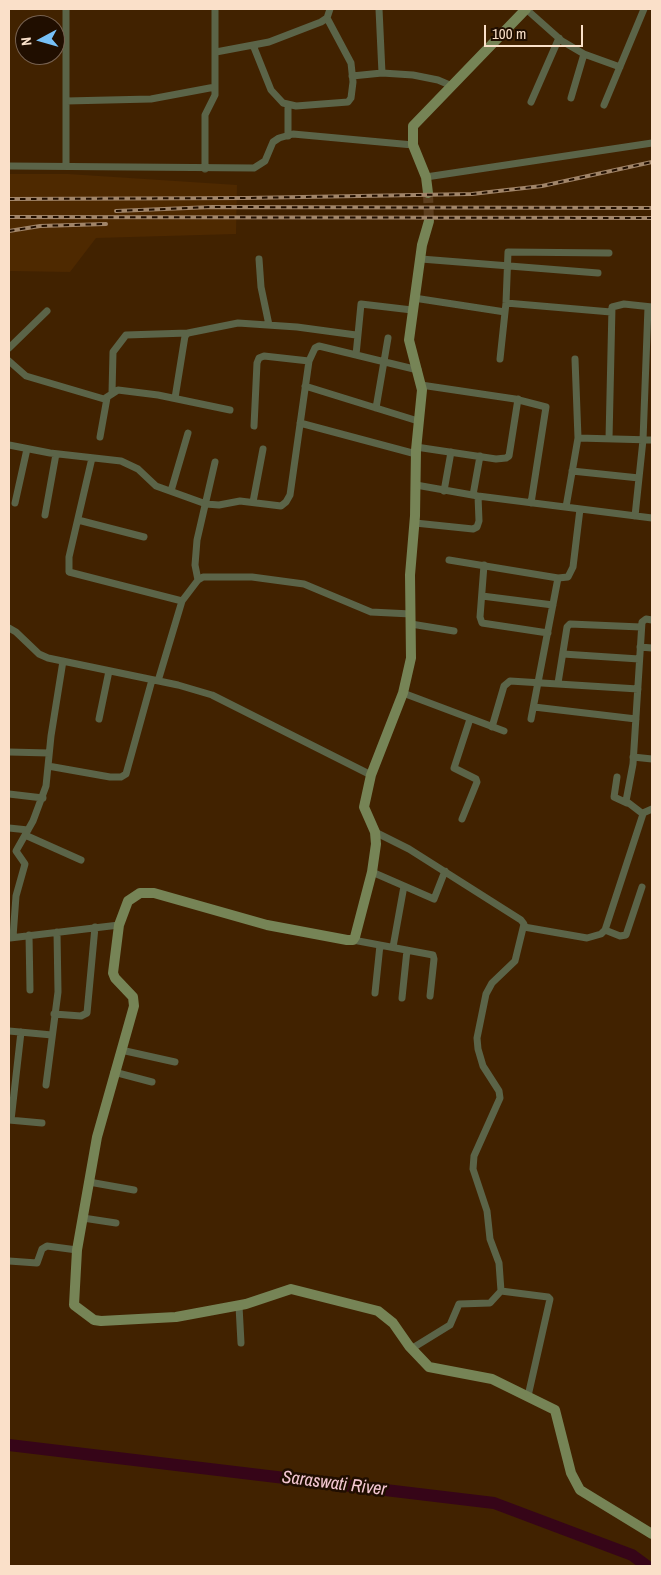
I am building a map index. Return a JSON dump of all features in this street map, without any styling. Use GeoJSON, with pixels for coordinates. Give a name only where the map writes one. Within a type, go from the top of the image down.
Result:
{"type":"FeatureCollection","features":[{"type":"Feature","properties":{"kind":"street"},"geometry":{"type":"LineString","coordinates":[[66,9],[66,166]]}},
{"type":"Feature","properties":{"kind":"street"},"geometry":{"type":"LineString","coordinates":[[205,169],[205,115],[215,95],[215,9]]}},
{"type":"Feature","properties":{"kind":"street"},"geometry":{"type":"LineString","coordinates":[[216,52],[269,42],[327,18],[330,9]]}},
{"type":"Feature","properties":{"kind":"street"},"geometry":{"type":"LineString","coordinates":[[379,9],[382,73]]}},
{"type":"Feature","properties":{"kind":"street"},"geometry":{"type":"LineString","coordinates":[[428,193],[426,176],[413,145],[413,126],[526,9],[558,38],[584,54],[620,67]]}},
{"type":"Feature","properties":{"kind":"street"},"geometry":{"type":"LineString","coordinates":[[604,105],[644,9]]}},
{"type":"Feature","properties":{"kind":"street"},"geometry":{"type":"LineString","coordinates":[[253,45],[271,90],[278,100],[288,104],[315,105],[348,102],[351,98],[351,63],[345,48],[327,18]]}},
{"type":"Feature","properties":{"kind":"street"},"geometry":{"type":"LineString","coordinates":[[531,102],[558,38]]}},
{"type":"Feature","properties":{"kind":"street"},"geometry":{"type":"LineString","coordinates":[[571,98],[584,54]]}},
{"type":"Feature","properties":{"kind":"street"},"geometry":{"type":"LineString","coordinates":[[352,76],[382,73],[438,80],[452,86]]}},
{"type":"Feature","properties":{"kind":"street"},"geometry":{"type":"LineString","coordinates":[[66,101],[151,100],[215,87]]}},
{"type":"Feature","properties":{"kind":"street"},"geometry":{"type":"LineString","coordinates":[[288,104],[288,136]]}},
{"type":"Feature","properties":{"kind":"street"},"geometry":{"type":"LineString","coordinates":[[9,166],[254,168],[261,166],[273,142],[288,136],[413,145]]}},
{"type":"Feature","properties":{"kind":"street"},"geometry":{"type":"LineString","coordinates":[[426,176],[652,143]]}},
{"type":"Feature","properties":{"kind":"street"},"geometry":{"type":"LineString","coordinates":[[353,940],[372,872],[375,832],[364,811],[370,774],[403,693],[411,658],[410,575],[415,523],[416,450],[421,385],[409,340],[422,245],[429,221]]}},
{"type":"Feature","properties":{"kind":"street"},"geometry":{"type":"LineString","coordinates":[[500,359],[506,303],[508,252],[511,250],[609,253]]}},
{"type":"Feature","properties":{"kind":"street"},"geometry":{"type":"LineString","coordinates":[[259,259],[261,287],[268,326]]}},
{"type":"Feature","properties":{"kind":"street"},"geometry":{"type":"LineString","coordinates":[[421,259],[507,264],[598,273]]}},
{"type":"Feature","properties":{"kind":"street"},"geometry":{"type":"LineString","coordinates":[[414,298],[505,312]]}},
{"type":"Feature","properties":{"kind":"street"},"geometry":{"type":"LineString","coordinates":[[506,303],[611,312]]}},
{"type":"Feature","properties":{"kind":"street"},"geometry":{"type":"LineString","coordinates":[[356,355],[356,335],[361,304],[412,310]]}},
{"type":"Feature","properties":{"kind":"street"},"geometry":{"type":"LineString","coordinates":[[609,438],[611,312],[615,305],[650,307],[643,440],[635,516]]}},
{"type":"Feature","properties":{"kind":"street"},"geometry":{"type":"LineString","coordinates":[[9,348],[47,311]]}},
{"type":"Feature","properties":{"kind":"street"},"geometry":{"type":"LineString","coordinates":[[100,437],[110,396],[113,352],[126,335],[188,333],[238,324],[356,335]]}},
{"type":"Feature","properties":{"kind":"street"},"geometry":{"type":"LineString","coordinates":[[175,398],[185,336],[188,333]]}},
{"type":"Feature","properties":{"kind":"street"},"geometry":{"type":"LineString","coordinates":[[376,408],[388,338]]}},
{"type":"Feature","properties":{"kind":"street"},"geometry":{"type":"LineString","coordinates":[[9,445],[56,454],[121,461],[156,486],[206,504],[253,502],[276,506],[286,502],[290,494],[309,361],[315,348],[319,346],[418,370]]}},
{"type":"Feature","properties":{"kind":"street"},"geometry":{"type":"LineString","coordinates":[[254,426],[259,358],[264,356],[309,361]]}},
{"type":"Feature","properties":{"kind":"street"},"geometry":{"type":"LineString","coordinates":[[566,507],[578,438],[575,359]]}},
{"type":"Feature","properties":{"kind":"street"},"geometry":{"type":"LineString","coordinates":[[9,361],[26,376],[68,389],[110,396],[118,390],[175,398],[230,410]]}},
{"type":"Feature","properties":{"kind":"street"},"geometry":{"type":"LineString","coordinates":[[421,385],[518,399],[545,405],[547,409],[531,502]]}},
{"type":"Feature","properties":{"kind":"street"},"geometry":{"type":"LineString","coordinates":[[305,386],[418,421]]}},
{"type":"Feature","properties":{"kind":"street"},"geometry":{"type":"LineString","coordinates":[[300,423],[416,450],[451,452],[496,459],[509,456],[518,399]]}},
{"type":"Feature","properties":{"kind":"street"},"geometry":{"type":"LineString","coordinates":[[171,491],[188,433]]}},
{"type":"Feature","properties":{"kind":"street"},"geometry":{"type":"LineString","coordinates":[[578,438],[652,440]]}},
{"type":"Feature","properties":{"kind":"street"},"geometry":{"type":"LineString","coordinates":[[15,503],[27,449]]}},
{"type":"Feature","properties":{"kind":"street"},"geometry":{"type":"LineString","coordinates":[[253,502],[263,449]]}},
{"type":"Feature","properties":{"kind":"street"},"geometry":{"type":"LineString","coordinates":[[444,491],[451,452]]}},
{"type":"Feature","properties":{"kind":"street"},"geometry":{"type":"LineString","coordinates":[[45,515],[56,454]]}},
{"type":"Feature","properties":{"kind":"street"},"geometry":{"type":"LineString","coordinates":[[415,523],[473,529],[477,527],[479,521],[475,496],[480,456]]}},
{"type":"Feature","properties":{"kind":"street"},"geometry":{"type":"LineString","coordinates":[[92,458],[68,568],[72,574],[182,600]]}},
{"type":"Feature","properties":{"kind":"street"},"geometry":{"type":"LineString","coordinates":[[198,580],[195,564],[197,540],[216,462]]}},
{"type":"Feature","properties":{"kind":"street"},"geometry":{"type":"LineString","coordinates":[[572,471],[639,478]]}},
{"type":"Feature","properties":{"kind":"street"},"geometry":{"type":"LineString","coordinates":[[416,486],[475,496],[652,518]]}},
{"type":"Feature","properties":{"kind":"street"},"geometry":{"type":"LineString","coordinates":[[449,560],[558,578],[571,575],[580,509]]}},
{"type":"Feature","properties":{"kind":"street"},"geometry":{"type":"LineString","coordinates":[[78,520],[144,537]]}},
{"type":"Feature","properties":{"kind":"street"},"geometry":{"type":"LineString","coordinates":[[484,565],[482,622],[548,633]]}},
{"type":"Feature","properties":{"kind":"street"},"geometry":{"type":"LineString","coordinates":[[48,766],[110,777],[121,777],[126,774],[182,600],[198,580],[203,578],[252,577],[304,584],[371,612],[411,618],[454,631]]}},
{"type":"Feature","properties":{"kind":"street"},"geometry":{"type":"LineString","coordinates":[[531,720],[558,578]]}},
{"type":"Feature","properties":{"kind":"street"},"geometry":{"type":"LineString","coordinates":[[482,596],[553,604]]}},
{"type":"Feature","properties":{"kind":"street"},"geometry":{"type":"LineString","coordinates":[[626,803],[634,757],[641,627],[643,620],[652,620]]}},
{"type":"Feature","properties":{"kind":"street"},"geometry":{"type":"LineString","coordinates":[[558,683],[567,627],[570,624],[641,627]]}},
{"type":"Feature","properties":{"kind":"street"},"geometry":{"type":"LineString","coordinates":[[9,628],[16,632],[39,654],[212,696],[236,706],[370,774]]}},
{"type":"Feature","properties":{"kind":"street"},"geometry":{"type":"LineString","coordinates":[[640,647],[652,648]]}},
{"type":"Feature","properties":{"kind":"street"},"geometry":{"type":"LineString","coordinates":[[563,654],[639,659]]}},
{"type":"Feature","properties":{"kind":"street"},"geometry":{"type":"LineString","coordinates":[[63,661],[43,798],[16,852],[25,864],[16,896],[11,938],[119,925]]}},
{"type":"Feature","properties":{"kind":"street"},"geometry":{"type":"LineString","coordinates":[[99,719],[109,671]]}},
{"type":"Feature","properties":{"kind":"street"},"geometry":{"type":"LineString","coordinates":[[492,727],[506,683],[514,680],[638,689]]}},
{"type":"Feature","properties":{"kind":"street"},"geometry":{"type":"LineString","coordinates":[[403,693],[504,731]]}},
{"type":"Feature","properties":{"kind":"street"},"geometry":{"type":"LineString","coordinates":[[534,707],[636,719]]}},
{"type":"Feature","properties":{"kind":"street"},"geometry":{"type":"LineString","coordinates":[[462,819],[477,782],[476,779],[454,768],[470,719]]}},
{"type":"Feature","properties":{"kind":"street"},"geometry":{"type":"LineString","coordinates":[[9,752],[49,753]]}},
{"type":"Feature","properties":{"kind":"street"},"geometry":{"type":"LineString","coordinates":[[634,757],[652,759]]}},
{"type":"Feature","properties":{"kind":"street"},"geometry":{"type":"LineString","coordinates":[[617,777],[614,797],[643,812],[652,809]]}},
{"type":"Feature","properties":{"kind":"street"},"geometry":{"type":"LineString","coordinates":[[9,794],[43,798]]}},
{"type":"Feature","properties":{"kind":"street"},"geometry":{"type":"LineString","coordinates":[[524,927],[587,938],[601,934],[605,930],[643,812]]}},
{"type":"Feature","properties":{"kind":"street"},"geometry":{"type":"LineString","coordinates":[[9,828],[27,832],[81,860]]}},
{"type":"Feature","properties":{"kind":"street"},"geometry":{"type":"LineString","coordinates":[[375,832],[409,849],[521,920],[524,927],[515,960],[492,983],[486,994],[477,1038],[483,1066],[500,1094],[499,1101],[474,1156],[473,1169],[487,1211],[490,1239],[500,1267],[502,1291],[490,1303],[459,1304],[450,1325],[411,1348]]}},
{"type":"Feature","properties":{"kind":"street"},"geometry":{"type":"LineString","coordinates":[[372,872],[434,899],[445,872]]}},
{"type":"Feature","properties":{"kind":"street"},"geometry":{"type":"LineString","coordinates":[[393,947],[404,886]]}},
{"type":"Feature","properties":{"kind":"street"},"geometry":{"type":"LineString","coordinates":[[605,930],[620,936],[626,935],[642,887]]}},
{"type":"Feature","properties":{"kind":"street"},"geometry":{"type":"LineString","coordinates":[[430,996],[434,956],[430,954],[239,919],[147,892],[140,893],[128,901],[119,925],[113,973],[115,978],[130,992],[135,1001],[97,1137],[77,1250],[74,1305],[94,1320],[109,1321],[176,1317],[239,1306],[284,1290],[298,1289],[378,1311],[393,1324],[425,1364],[434,1369],[492,1379],[551,1408],[557,1414],[572,1473],[580,1490],[652,1534]]}},
{"type":"Feature","properties":{"kind":"street"},"geometry":{"type":"LineString","coordinates":[[54,1014],[81,1016],[86,1013],[95,927]]}},
{"type":"Feature","properties":{"kind":"street"},"geometry":{"type":"LineString","coordinates":[[46,1084],[58,975],[57,932]]}},
{"type":"Feature","properties":{"kind":"street"},"geometry":{"type":"LineString","coordinates":[[29,935],[30,990]]}},
{"type":"Feature","properties":{"kind":"street"},"geometry":{"type":"LineString","coordinates":[[375,992],[380,945]]}},
{"type":"Feature","properties":{"kind":"street"},"geometry":{"type":"LineString","coordinates":[[402,998],[406,950]]}},
{"type":"Feature","properties":{"kind":"street"},"geometry":{"type":"LineString","coordinates":[[9,1031],[52,1035]]}},
{"type":"Feature","properties":{"kind":"street"},"geometry":{"type":"LineString","coordinates":[[22,1032],[12,1082],[10,1120],[42,1123]]}},
{"type":"Feature","properties":{"kind":"street"},"geometry":{"type":"LineString","coordinates":[[121,1050],[175,1062]]}},
{"type":"Feature","properties":{"kind":"street"},"geometry":{"type":"LineString","coordinates":[[114,1072],[152,1082]]}},
{"type":"Feature","properties":{"kind":"street"},"geometry":{"type":"LineString","coordinates":[[89,1182],[134,1190]]}},
{"type":"Feature","properties":{"kind":"street"},"geometry":{"type":"LineString","coordinates":[[83,1218],[116,1223]]}},
{"type":"Feature","properties":{"kind":"street"},"geometry":{"type":"LineString","coordinates":[[9,1260],[37,1263],[42,1249],[47,1246],[77,1250]]}},
{"type":"Feature","properties":{"kind":"street"},"geometry":{"type":"LineString","coordinates":[[502,1291],[550,1299],[528,1396]]}},
{"type":"Feature","properties":{"kind":"street"},"geometry":{"type":"LineString","coordinates":[[239,1306],[241,1343]]}},
{"type":"Feature","properties":{"kind":"shaded area"},"geometry":{"type":"Polygon","coordinates":[[[9,174],[68,174],[237,185],[236,234],[96,238],[70,272],[9,271],[9,174]]]}},
{"type":"Feature","properties":{"kind":"waterway","name":"Saraswati River"},"geometry":{"type":"LineString","coordinates":[[9,1445],[494,1503],[632,1555],[647,1566]]}},
{"type":"Feature","properties":{"kind":"tunnel"},"geometry":{"type":"LineString","coordinates":[[428,193],[429,221]]}},
{"type":"Feature","properties":{"kind":"railway"},"geometry":{"type":"LineString","coordinates":[[9,199],[246,198],[472,194],[542,186],[652,162]]}},
{"type":"Feature","properties":{"kind":"railway"},"geometry":{"type":"LineString","coordinates":[[116,211],[212,207],[652,208]]}},
{"type":"Feature","properties":{"kind":"railway"},"geometry":{"type":"LineString","coordinates":[[9,217],[652,218]]}},
{"type":"Feature","properties":{"kind":"railway"},"geometry":{"type":"LineString","coordinates":[[9,231],[40,226],[106,224]]}}]}
